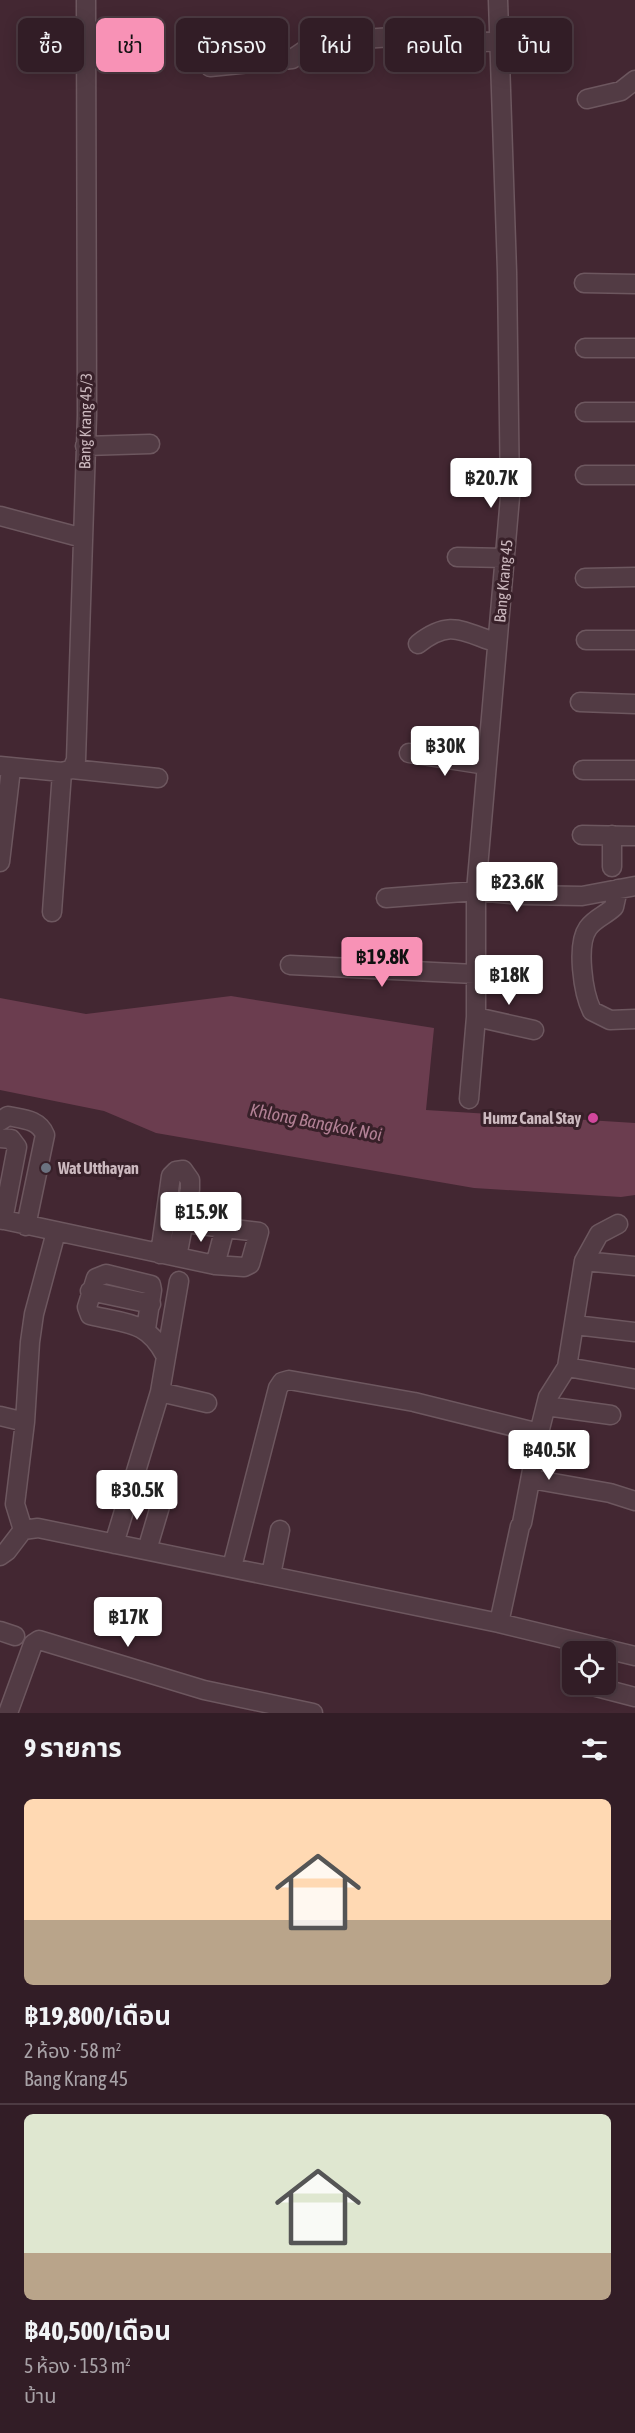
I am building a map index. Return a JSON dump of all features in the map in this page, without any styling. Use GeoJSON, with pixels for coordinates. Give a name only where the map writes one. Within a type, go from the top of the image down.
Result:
{"type":"FeatureCollection","features":[{"type":"Feature","properties":{"kind":"street","name":"Bang Krang 45/3"},"geometry":{"type":"LineString","coordinates":[[52,912],[67,770],[76,760],[85,446],[86,0]]}},
{"type":"Feature","properties":{"kind":"street","name":"Bang Krang 45"},"geometry":{"type":"LineString","coordinates":[[498,0],[498,18]]}},
{"type":"Feature","properties":{"kind":"street"},"geometry":{"type":"LineString","coordinates":[[288,59],[317,42],[393,37],[436,45],[496,41]]}},
{"type":"Feature","properties":{"kind":"street","name":"Bang Krang 45"},"geometry":{"type":"LineString","coordinates":[[469,1099],[476,1017],[476,891],[510,497],[507,272],[500,72]]}},
{"type":"Feature","properties":{"kind":"street"},"geometry":{"type":"LineString","coordinates":[[587,99],[621,91],[635,80]]}},
{"type":"Feature","properties":{"kind":"street"},"geometry":{"type":"LineString","coordinates":[[584,283],[635,284]]}},
{"type":"Feature","properties":{"kind":"street"},"geometry":{"type":"LineString","coordinates":[[585,348],[635,348]]}},
{"type":"Feature","properties":{"kind":"street"},"geometry":{"type":"LineString","coordinates":[[585,412],[635,412]]}},
{"type":"Feature","properties":{"kind":"street"},"geometry":{"type":"LineString","coordinates":[[85,446],[150,444]]}},
{"type":"Feature","properties":{"kind":"street"},"geometry":{"type":"LineString","coordinates":[[585,475],[635,475]]}},
{"type":"Feature","properties":{"kind":"street"},"geometry":{"type":"LineString","coordinates":[[0,516],[82,538]]}},
{"type":"Feature","properties":{"kind":"street"},"geometry":{"type":"LineString","coordinates":[[457,557],[505,558]]}},
{"type":"Feature","properties":{"kind":"street"},"geometry":{"type":"LineString","coordinates":[[585,578],[635,577]]}},
{"type":"Feature","properties":{"kind":"street"},"geometry":{"type":"LineString","coordinates":[[418,644],[435,632],[449,628],[497,643]]}},
{"type":"Feature","properties":{"kind":"street"},"geometry":{"type":"LineString","coordinates":[[586,640],[635,640]]}},
{"type":"Feature","properties":{"kind":"street"},"geometry":{"type":"LineString","coordinates":[[580,702],[635,704]]}},
{"type":"Feature","properties":{"kind":"street"},"geometry":{"type":"LineString","coordinates":[[409,753],[486,765]]}},
{"type":"Feature","properties":{"kind":"street"},"geometry":{"type":"LineString","coordinates":[[0,862],[5,767],[158,778]]}},
{"type":"Feature","properties":{"kind":"street"},"geometry":{"type":"LineString","coordinates":[[583,770],[635,770]]}},
{"type":"Feature","properties":{"kind":"street"},"geometry":{"type":"LineString","coordinates":[[582,835],[635,836]]}},
{"type":"Feature","properties":{"kind":"street"},"geometry":{"type":"LineString","coordinates":[[612,835],[612,867]]}},
{"type":"Feature","properties":{"kind":"street"},"geometry":{"type":"LineString","coordinates":[[386,898],[476,891],[560,897],[582,896],[626,888]]}},
{"type":"Feature","properties":{"kind":"street"},"geometry":{"type":"LineString","coordinates":[[626,888],[614,907],[594,921],[586,930],[583,939],[583,980],[592,1011],[610,1020],[635,1019]]}},
{"type":"Feature","properties":{"kind":"street"},"geometry":{"type":"LineString","coordinates":[[290,965],[475,975]]}},
{"type":"Feature","properties":{"kind":"street"},"geometry":{"type":"LineString","coordinates":[[476,1017],[534,1030]]}},
{"type":"Feature","properties":{"kind":"street"},"geometry":{"type":"LineString","coordinates":[[0,1120],[8,1116],[27,1120],[38,1124],[45,1135],[26,1226]]}},
{"type":"Feature","properties":{"kind":"street"},"geometry":{"type":"LineString","coordinates":[[0,1138],[11,1139],[17,1147],[1,1220],[215,1265],[244,1267],[253,1259],[260,1232],[184,1223]]}},
{"type":"Feature","properties":{"kind":"street"},"geometry":{"type":"LineString","coordinates":[[183,1170],[190,1180],[184,1223],[169,1255],[171,1176],[176,1171],[183,1170]]}},
{"type":"Feature","properties":{"kind":"street"},"geometry":{"type":"LineString","coordinates":[[499,1623],[546,1406],[552,1389],[567,1367],[584,1261],[600,1234],[618,1224]]}},
{"type":"Feature","properties":{"kind":"street"},"geometry":{"type":"LineString","coordinates":[[215,1265],[225,1228]]}},
{"type":"Feature","properties":{"kind":"street"},"geometry":{"type":"LineString","coordinates":[[22,1530],[15,1504],[34,1314],[56,1232]]}},
{"type":"Feature","properties":{"kind":"street"},"geometry":{"type":"LineString","coordinates":[[584,1261],[635,1266]]}},
{"type":"Feature","properties":{"kind":"street"},"geometry":{"type":"LineString","coordinates":[[146,1329],[151,1304],[151,1285],[100,1274],[90,1291],[87,1307],[90,1315],[146,1329],[159,1343],[165,1355]]}},
{"type":"Feature","properties":{"kind":"street"},"geometry":{"type":"LineString","coordinates":[[114,1544],[160,1392],[179,1281]]}},
{"type":"Feature","properties":{"kind":"street"},"geometry":{"type":"LineString","coordinates":[[575,1325],[635,1332]]}},
{"type":"Feature","properties":{"kind":"street"},"geometry":{"type":"LineString","coordinates":[[567,1367],[635,1379]]}},
{"type":"Feature","properties":{"kind":"street"},"geometry":{"type":"LineString","coordinates":[[232,1567],[278,1388],[282,1382],[289,1380],[393,1398],[539,1433]]}},
{"type":"Feature","properties":{"kind":"street"},"geometry":{"type":"LineString","coordinates":[[160,1392],[207,1403]]}},
{"type":"Feature","properties":{"kind":"street"},"geometry":{"type":"LineString","coordinates":[[546,1406],[611,1415]]}},
{"type":"Feature","properties":{"kind":"street"},"geometry":{"type":"LineString","coordinates":[[0,1416],[25,1422]]}},
{"type":"Feature","properties":{"kind":"street"},"geometry":{"type":"LineString","coordinates":[[531,1479],[610,1493],[635,1501]]}},
{"type":"Feature","properties":{"kind":"street"},"geometry":{"type":"LineString","coordinates":[[147,1550],[161,1503]]}},
{"type":"Feature","properties":{"kind":"street"},"geometry":{"type":"LineString","coordinates":[[0,1556],[7,1551],[22,1530],[38,1528],[499,1623],[562,1642]]}},
{"type":"Feature","properties":{"kind":"street"},"geometry":{"type":"LineString","coordinates":[[271,1575],[280,1530]]}},
{"type":"Feature","properties":{"kind":"street"},"geometry":{"type":"LineString","coordinates":[[8,1713],[33,1644],[39,1640],[204,1690],[313,1713]]}},
{"type":"Feature","properties":{"kind":"street"},"geometry":{"type":"LineString","coordinates":[[616,1653],[635,1656]]}},
{"type":"Feature","properties":{"kind":"street"},"geometry":{"type":"LineString","coordinates":[[616,1692],[635,1697]]}},
{"type":"Feature","properties":{"kind":"water","name":"Khlong Bangkok Noi"},"geometry":{"type":"Polygon","coordinates":[[[231,996],[434,1028],[426,1110],[635,1123],[635,1195],[621,1197],[474,1188],[156,1133],[104,1111],[0,1090],[0,998],[86,1014],[231,996]]]}},
{"type":"Feature","properties":{"kind":"place","name":"Humz Canal Stay"},"geometry":{"type":"Point","coordinates":[593,1118]}},
{"type":"Feature","properties":{"kind":"place","name":"Wat Utthayan"},"geometry":{"type":"Point","coordinates":[46,1168]}}]}
